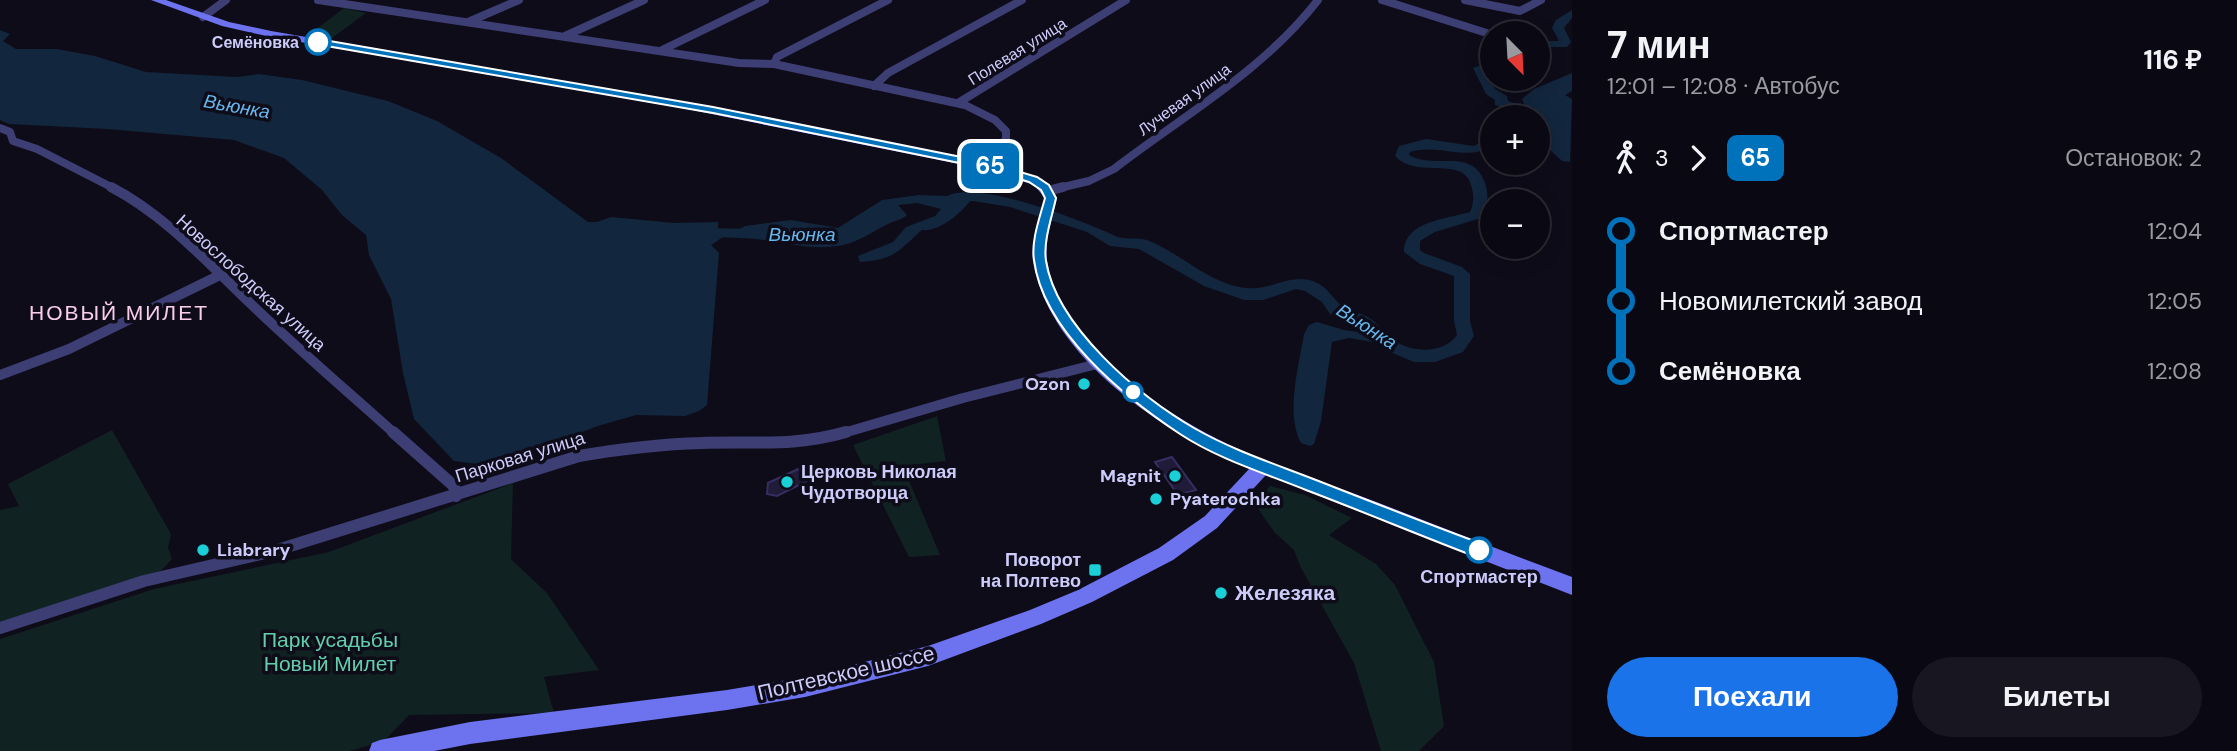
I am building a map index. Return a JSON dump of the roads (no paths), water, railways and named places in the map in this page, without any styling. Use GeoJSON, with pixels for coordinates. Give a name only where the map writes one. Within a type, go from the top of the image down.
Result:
{"type":"FeatureCollection","features":[{"type":"Feature","properties":{"kind":"main road"},"geometry":{"type":"LineString","coordinates":[[156,0],[203,17],[271,34],[667,102],[986,166],[1033,179],[1049,195],[1040,260],[1053,304],[1074,334],[1101,363],[1176,424],[1214,446],[1262,467],[1572,586]]}},
{"type":"Feature","properties":{"kind":"main road","name":"Полтевское шоссе"},"geometry":{"type":"LineString","coordinates":[[380,751],[470,733],[727,700],[805,687],[869,673],[940,652],[1030,620],[1085,596],[1166,554],[1211,522],[1262,467]]}},
{"type":"Feature","properties":{"kind":"street"},"geometry":{"type":"LineString","coordinates":[[203,17],[226,0]]}},
{"type":"Feature","properties":{"kind":"street"},"geometry":{"type":"LineString","coordinates":[[318,0],[753,65],[774,64],[958,103],[977,110],[1006,131],[1006,139],[986,166]]}},
{"type":"Feature","properties":{"kind":"street"},"geometry":{"type":"LineString","coordinates":[[468,22],[519,0]]}},
{"type":"Feature","properties":{"kind":"street"},"geometry":{"type":"LineString","coordinates":[[565,36],[644,0]]}},
{"type":"Feature","properties":{"kind":"street"},"geometry":{"type":"LineString","coordinates":[[662,50],[765,0]]}},
{"type":"Feature","properties":{"kind":"street"},"geometry":{"type":"LineString","coordinates":[[774,64],[777,57],[888,0]]}},
{"type":"Feature","properties":{"kind":"street"},"geometry":{"type":"LineString","coordinates":[[874,86],[888,73],[1022,0]]}},
{"type":"Feature","properties":{"kind":"street","name":"Полевая улица"},"geometry":{"type":"LineString","coordinates":[[958,103],[1126,0]]}},
{"type":"Feature","properties":{"kind":"street","name":"Лучевая улица"},"geometry":{"type":"LineString","coordinates":[[1049,195],[1114,169],[1269,53],[1298,25],[1318,0]]}},
{"type":"Feature","properties":{"kind":"street"},"geometry":{"type":"LineString","coordinates":[[1382,0],[1480,31]]}},
{"type":"Feature","properties":{"kind":"street"},"geometry":{"type":"LineString","coordinates":[[1465,0],[1520,11],[1541,0]]}},
{"type":"Feature","properties":{"kind":"street","name":"Новослободская улица"},"geometry":{"type":"LineString","coordinates":[[0,128],[10,132],[13,141],[37,149],[132,198],[182,239],[370,414],[454,486],[456,496]]}},
{"type":"Feature","properties":{"kind":"street"},"geometry":{"type":"LineString","coordinates":[[0,375],[69,349],[220,275]]}},
{"type":"Feature","properties":{"kind":"street","name":"Парковая улица"},"geometry":{"type":"LineString","coordinates":[[0,628],[144,581],[274,551],[456,496],[536,468],[599,451],[704,443],[790,443],[819,440],[955,400],[1101,363]]}},
{"type":"Feature","properties":{"kind":"water"},"geometry":{"type":"Polygon","coordinates":[[[0,30],[10,34],[3,41],[16,49],[57,49],[95,56],[146,72],[237,77],[259,74],[302,80],[388,101],[437,121],[501,158],[588,222],[611,217],[674,223],[718,222],[718,229],[723,230],[723,237],[711,245],[719,253],[707,405],[685,416],[636,415],[598,426],[492,466],[454,461],[414,419],[403,373],[391,299],[369,255],[366,235],[342,215],[322,190],[284,158],[234,140],[9,124],[0,120],[0,30]]]}},
{"type":"Feature","properties":{"kind":"water"},"geometry":{"type":"Polygon","coordinates":[[[1572,73],[1572,91],[1565,95],[1572,99],[1570,162],[1562,161],[1550,150],[1550,105],[1526,105],[1522,99],[1532,91],[1550,91],[1550,82],[1572,73]]]}},
{"type":"Feature","properties":{"kind":"water"},"geometry":{"type":"Polygon","coordinates":[[[919,195],[973,197],[957,215],[943,224],[922,230],[889,257],[872,261],[860,262],[858,256],[893,242],[906,227],[935,216],[941,209],[917,203],[898,205],[907,215],[858,240],[838,246],[799,246],[736,237],[737,230],[745,226],[791,220],[838,228],[882,200],[919,195]]]}},
{"type":"Feature","properties":{"kind":"water"},"geometry":{"type":"Polygon","coordinates":[[[1317,322],[1344,330],[1381,335],[1389,345],[1349,338],[1332,342],[1321,421],[1314,444],[1310,446],[1301,443],[1296,431],[1294,404],[1304,334],[1309,325],[1317,322]]]}},
{"type":"Feature","properties":{"kind":"waterway","name":"Вьюнка"},"geometry":{"type":"LineString","coordinates":[[1550,44],[1563,45],[1565,42],[1558,28],[1560,22],[1572,13]]}},
{"type":"Feature","properties":{"kind":"waterway","name":"Вьюнка"},"geometry":{"type":"LineString","coordinates":[[1490,91],[1503,99],[1500,102],[1508,105]]}},
{"type":"Feature","properties":{"kind":"waterway","name":"Вьюнка"},"geometry":{"type":"LineString","coordinates":[[950,199],[973,197],[1012,203],[1092,229],[1115,242],[1142,244],[1210,282],[1244,294],[1263,294],[1295,283],[1310,286],[1328,298],[1336,310],[1365,323],[1389,345],[1414,356],[1435,356],[1457,348],[1466,336],[1462,321],[1462,274],[1418,257],[1412,252],[1413,241],[1416,236],[1429,229],[1476,215],[1480,192],[1473,173],[1466,167],[1423,165],[1402,156],[1404,149],[1426,143],[1476,150],[1480,147]]}},
{"type":"Feature","properties":{"kind":"waterway","name":"Вьюнка"},"geometry":{"type":"LineString","coordinates":[[700,233],[760,234]]}},
{"type":"Feature","properties":{"kind":"place","name":"Семёновка"},"geometry":{"type":"Point","coordinates":[318,42]}},
{"type":"Feature","properties":{"kind":"place","name":"Ozon"},"geometry":{"type":"Point","coordinates":[1084,384]}},
{"type":"Feature","properties":{"kind":"place","name":"Magnit"},"geometry":{"type":"Point","coordinates":[1175,476]}},
{"type":"Feature","properties":{"kind":"place","name":"Церковь Николая Чудотворца"},"geometry":{"type":"Point","coordinates":[787,482]}},
{"type":"Feature","properties":{"kind":"place","name":"Pyaterochka"},"geometry":{"type":"Point","coordinates":[1156,499]}},
{"type":"Feature","properties":{"kind":"place","name":"Liabrary"},"geometry":{"type":"Point","coordinates":[203,550]}},
{"type":"Feature","properties":{"kind":"place","name":"Спортмастер"},"geometry":{"type":"Point","coordinates":[1479,550]}},
{"type":"Feature","properties":{"kind":"place","name":"Поворот на Полтево"},"geometry":{"type":"Point","coordinates":[1095,570]}},
{"type":"Feature","properties":{"kind":"place","name":"Железяка"},"geometry":{"type":"Point","coordinates":[1221,593]}},
{"type":"Feature","properties":{"kind":"district","name":"НОВЫЙ МИЛЕТ"},"geometry":{"type":"Point","coordinates":[119,313]}},
{"type":"Feature","properties":{"kind":"park label","name":"Парк усадьбы Новый Милет"},"geometry":{"type":"Point","coordinates":[330,652]}}]}
